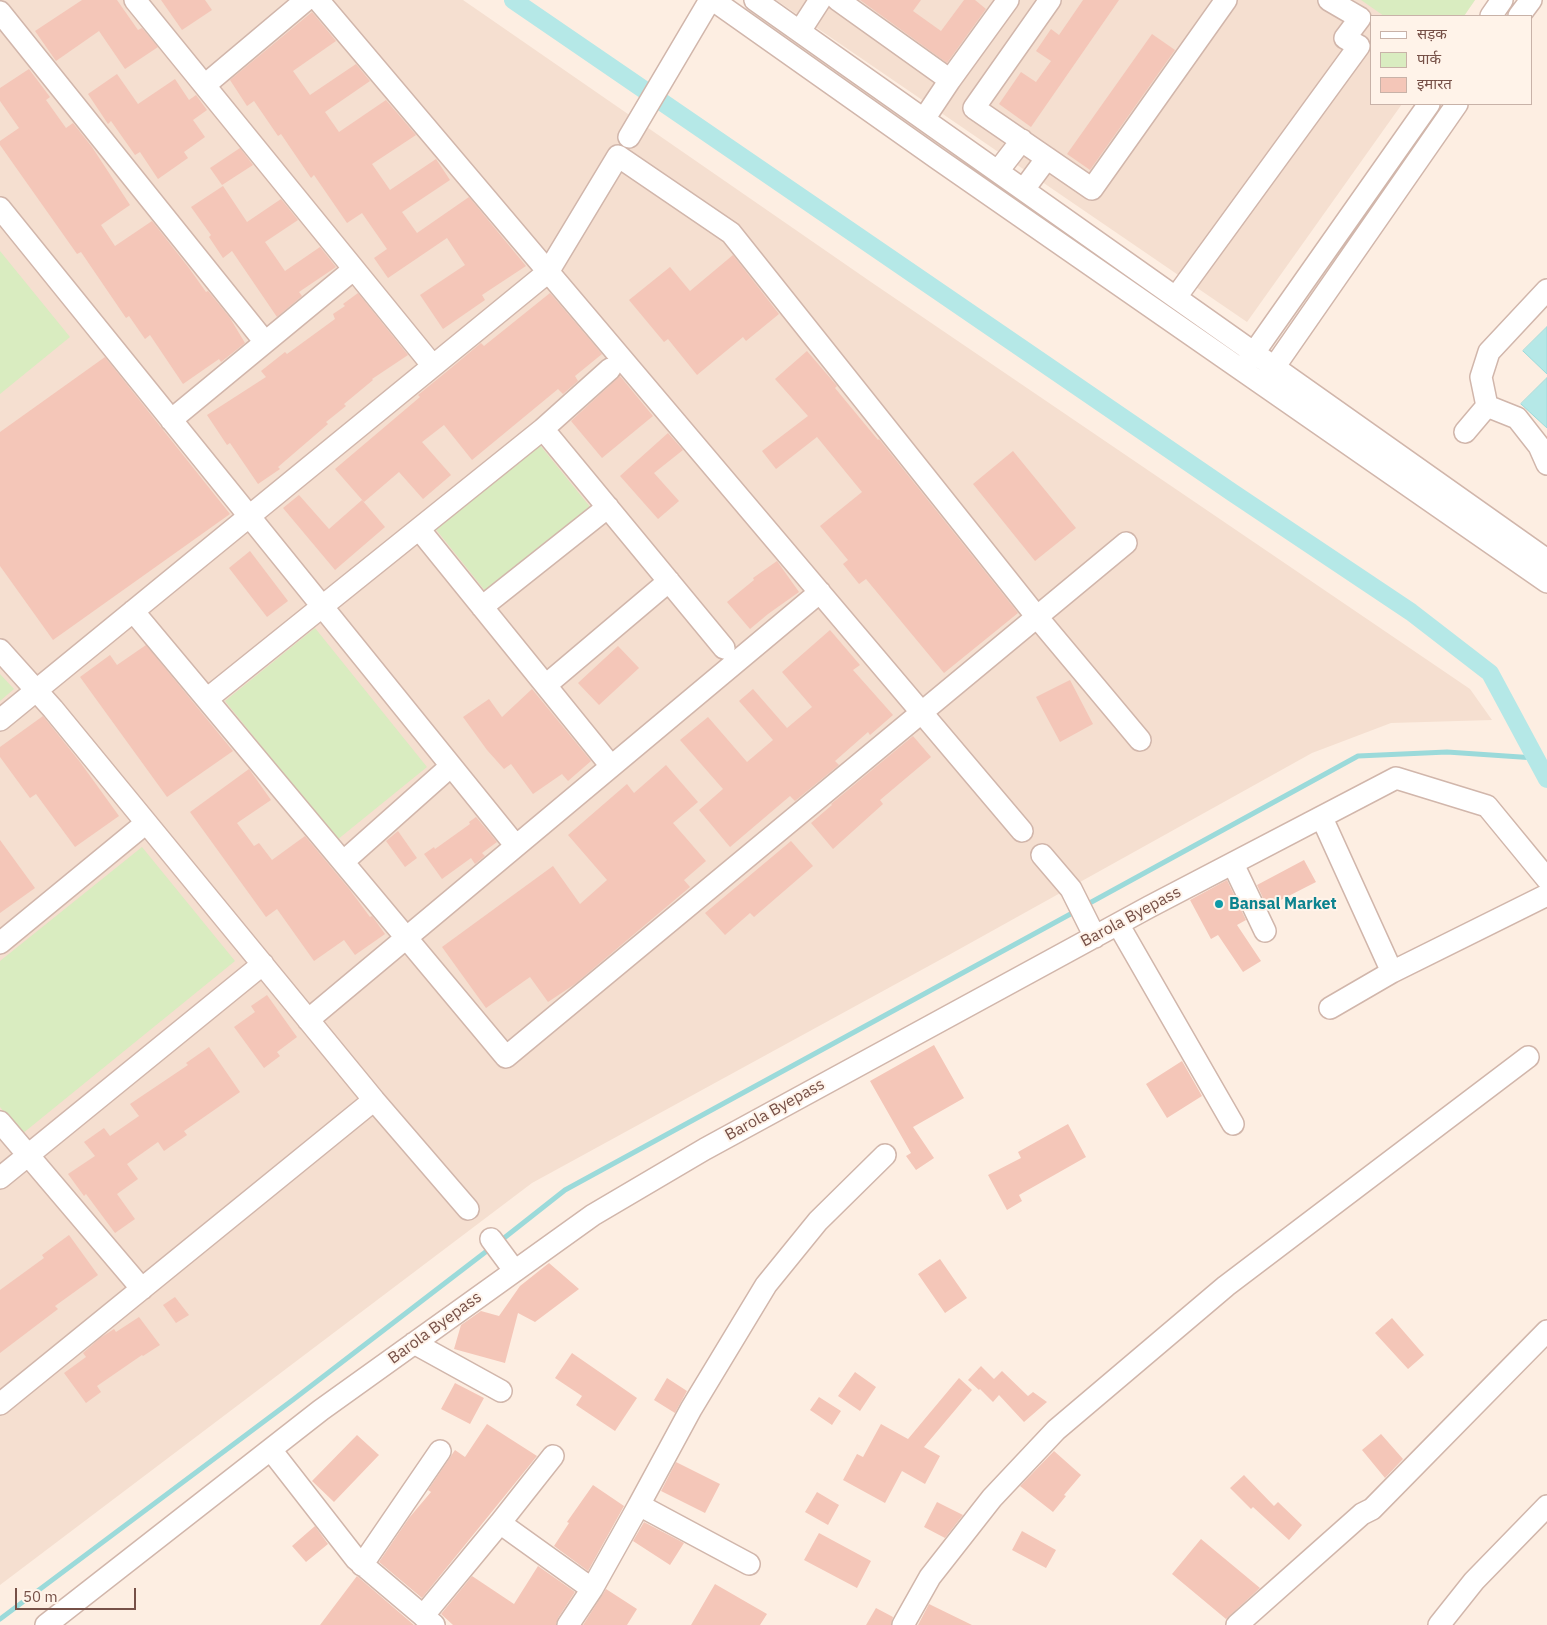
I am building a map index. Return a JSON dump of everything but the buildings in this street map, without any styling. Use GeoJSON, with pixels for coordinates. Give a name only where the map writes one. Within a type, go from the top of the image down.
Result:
{"type":"FeatureCollection","features":[{"type":"Feature","properties":{"kind":"street"},"geometry":{"type":"LineString","coordinates":[[135,0],[433,366]]}},
{"type":"Feature","properties":{"kind":"street"},"geometry":{"type":"LineString","coordinates":[[205,85],[306,0]]}},
{"type":"Feature","properties":{"kind":"street"},"geometry":{"type":"LineString","coordinates":[[318,0],[1022,831]]}},
{"type":"Feature","properties":{"kind":"street"},"geometry":{"type":"LineString","coordinates":[[629,136],[679,50],[711,0],[1547,582]]}},
{"type":"Feature","properties":{"kind":"street"},"geometry":{"type":"LineString","coordinates":[[800,31],[820,0]]}},
{"type":"Feature","properties":{"kind":"street"},"geometry":{"type":"LineString","coordinates":[[838,0],[950,80]]}},
{"type":"Feature","properties":{"kind":"street"},"geometry":{"type":"LineString","coordinates":[[924,119],[1008,0]]}},
{"type":"Feature","properties":{"kind":"street"},"geometry":{"type":"LineString","coordinates":[[1050,0],[974,108],[1092,189],[1226,0]]}},
{"type":"Feature","properties":{"kind":"street"},"geometry":{"type":"LineString","coordinates":[[1176,297],[1359,46],[1345,38],[1360,18],[1329,0]]}},
{"type":"Feature","properties":{"kind":"street"},"geometry":{"type":"LineString","coordinates":[[1491,15],[1502,0]]}},
{"type":"Feature","properties":{"kind":"street"},"geometry":{"type":"LineString","coordinates":[[1520,15],[1531,0]]}},
{"type":"Feature","properties":{"kind":"street"},"geometry":{"type":"LineString","coordinates":[[770,4],[800,31],[1547,560]]}},
{"type":"Feature","properties":{"kind":"street"},"geometry":{"type":"LineString","coordinates":[[0,12],[265,342]]}},
{"type":"Feature","properties":{"kind":"street"},"geometry":{"type":"LineString","coordinates":[[1241,370],[1428,105]]}},
{"type":"Feature","properties":{"kind":"street"},"geometry":{"type":"LineString","coordinates":[[1262,384],[1456,105]]}},
{"type":"Feature","properties":{"kind":"street"},"geometry":{"type":"LineString","coordinates":[[998,171],[1022,140]]}},
{"type":"Feature","properties":{"kind":"street"},"geometry":{"type":"LineString","coordinates":[[0,720],[248,515],[548,272],[618,156],[730,233],[1037,617],[1140,740]]}},
{"type":"Feature","properties":{"kind":"street"},"geometry":{"type":"LineString","coordinates":[[1024,189],[1047,158]]}},
{"type":"Feature","properties":{"kind":"street"},"geometry":{"type":"LineString","coordinates":[[0,208],[516,846]]}},
{"type":"Feature","properties":{"kind":"street"},"geometry":{"type":"LineString","coordinates":[[171,420],[354,269]]}},
{"type":"Feature","properties":{"kind":"street"},"geometry":{"type":"LineString","coordinates":[[1487,406],[1481,377],[1489,352],[1547,290]]}},
{"type":"Feature","properties":{"kind":"street"},"geometry":{"type":"LineString","coordinates":[[207,700],[542,429],[610,369]]}},
{"type":"Feature","properties":{"kind":"street"},"geometry":{"type":"LineString","coordinates":[[1465,432],[1487,406]]}},
{"type":"Feature","properties":{"kind":"street"},"geometry":{"type":"LineString","coordinates":[[1487,406],[1517,418],[1538,446],[1547,464]]}},
{"type":"Feature","properties":{"kind":"street"},"geometry":{"type":"LineString","coordinates":[[542,429],[724,648]]}},
{"type":"Feature","properties":{"kind":"street"},"geometry":{"type":"LineString","coordinates":[[482,607],[608,507]]}},
{"type":"Feature","properties":{"kind":"street"},"geometry":{"type":"LineString","coordinates":[[418,529],[612,766]]}},
{"type":"Feature","properties":{"kind":"street"},"geometry":{"type":"LineString","coordinates":[[133,611],[506,1057],[1126,543]]}},
{"type":"Feature","properties":{"kind":"street"},"geometry":{"type":"LineString","coordinates":[[546,685],[669,581]]}},
{"type":"Feature","properties":{"kind":"street"},"geometry":{"type":"LineString","coordinates":[[308,1020],[820,592]]}},
{"type":"Feature","properties":{"kind":"street"},"geometry":{"type":"LineString","coordinates":[[0,650],[36,690],[374,1100],[468,1209]]}},
{"type":"Feature","properties":{"kind":"street"},"geometry":{"type":"LineString","coordinates":[[343,862],[451,766]]}},
{"type":"Feature","properties":{"kind":"street","name":"Barola Byepass"},"geometry":{"type":"LineString","coordinates":[[46,1625],[322,1410],[592,1215],[1091,931],[1118,924],[1396,778],[1487,806],[1547,879]]}},
{"type":"Feature","properties":{"kind":"street"},"geometry":{"type":"LineString","coordinates":[[1322,818],[1392,972]]}},
{"type":"Feature","properties":{"kind":"street"},"geometry":{"type":"LineString","coordinates":[[0,943],[146,823]]}},
{"type":"Feature","properties":{"kind":"street"},"geometry":{"type":"LineString","coordinates":[[1042,855],[1071,889],[1091,931]]}},
{"type":"Feature","properties":{"kind":"street"},"geometry":{"type":"LineString","coordinates":[[1233,864],[1265,931]]}},
{"type":"Feature","properties":{"kind":"street"},"geometry":{"type":"LineString","coordinates":[[1330,1008],[1392,972],[1547,895]]}},
{"type":"Feature","properties":{"kind":"street"},"geometry":{"type":"LineString","coordinates":[[1118,924],[1233,1124]]}},
{"type":"Feature","properties":{"kind":"street"},"geometry":{"type":"LineString","coordinates":[[0,1178],[263,964]]}},
{"type":"Feature","properties":{"kind":"street"},"geometry":{"type":"LineString","coordinates":[[904,1625],[930,1577],[992,1498],[1056,1430],[1226,1286],[1528,1057]]}},
{"type":"Feature","properties":{"kind":"street"},"geometry":{"type":"LineString","coordinates":[[0,1404],[374,1100]]}},
{"type":"Feature","properties":{"kind":"street"},"geometry":{"type":"LineString","coordinates":[[0,1122],[142,1289]]}},
{"type":"Feature","properties":{"kind":"street"},"geometry":{"type":"LineString","coordinates":[[568,1625],[592,1589],[691,1409],[766,1285],[818,1221],[885,1154]]}},
{"type":"Feature","properties":{"kind":"street"},"geometry":{"type":"LineString","coordinates":[[491,1239],[514,1270]]}},
{"type":"Feature","properties":{"kind":"street"},"geometry":{"type":"LineString","coordinates":[[1237,1625],[1362,1514],[1372,1509],[1547,1331]]}},
{"type":"Feature","properties":{"kind":"street"},"geometry":{"type":"LineString","coordinates":[[414,1343],[501,1391]]}},
{"type":"Feature","properties":{"kind":"street"},"geometry":{"type":"LineString","coordinates":[[272,1450],[325,1522],[362,1565],[429,1620],[552,1456]]}},
{"type":"Feature","properties":{"kind":"street"},"geometry":{"type":"LineString","coordinates":[[362,1565],[440,1451]]}},
{"type":"Feature","properties":{"kind":"street"},"geometry":{"type":"LineString","coordinates":[[639,1505],[749,1564]]}},
{"type":"Feature","properties":{"kind":"street"},"geometry":{"type":"LineString","coordinates":[[1439,1625],[1474,1582],[1547,1506]]}},
{"type":"Feature","properties":{"kind":"street"},"geometry":{"type":"LineString","coordinates":[[500,1523],[592,1589]]}},
{"type":"Feature","properties":{"kind":"shaded area"},"geometry":{"type":"Polygon","coordinates":[[[0,0],[463,0],[871,282],[1470,689],[1492,720],[1391,723],[1312,753],[947,956],[532,1183],[0,1585],[0,0]]]}},
{"type":"Feature","properties":{"kind":"shaded area"},"geometry":{"type":"Polygon","coordinates":[[[776,0],[1475,0],[1465,15],[1370,15],[1370,105],[1401,105],[1247,322],[776,0]]]}},
{"type":"Feature","properties":{"kind":"green space"},"geometry":{"type":"Polygon","coordinates":[[[1361,0],[1475,0],[1465,15],[1383,15],[1361,0]]]}},
{"type":"Feature","properties":{"kind":"green space"},"geometry":{"type":"Polygon","coordinates":[[[0,251],[70,337],[0,394],[0,251]]]}},
{"type":"Feature","properties":{"kind":"green space"},"geometry":{"type":"Polygon","coordinates":[[[539,444],[591,508],[486,592],[434,527],[539,444]]]}},
{"type":"Feature","properties":{"kind":"green space"},"geometry":{"type":"Polygon","coordinates":[[[315,628],[427,767],[337,840],[225,701],[315,628]]]}},
{"type":"Feature","properties":{"kind":"green space"},"geometry":{"type":"Polygon","coordinates":[[[0,674],[14,689],[0,701],[0,674]]]}},
{"type":"Feature","properties":{"kind":"green space"},"geometry":{"type":"Polygon","coordinates":[[[142,847],[235,961],[22,1134],[0,1107],[0,961],[142,847]]]}},
{"type":"Feature","properties":{"kind":"water"},"geometry":{"type":"Polygon","coordinates":[[[1547,327],[1547,374],[1523,351],[1547,327]]]}},
{"type":"Feature","properties":{"kind":"water"},"geometry":{"type":"Polygon","coordinates":[[[1547,378],[1547,428],[1521,404],[1547,378]]]}},
{"type":"Feature","properties":{"kind":"waterway"},"geometry":{"type":"LineString","coordinates":[[513,0],[1233,493],[1411,612],[1490,673],[1547,779]]}},
{"type":"Feature","properties":{"kind":"waterway"},"geometry":{"type":"LineString","coordinates":[[1086,905],[1358,756],[1447,752],[1535,758]]}},
{"type":"Feature","properties":{"kind":"waterway"},"geometry":{"type":"LineString","coordinates":[[499,1242],[565,1190],[1076,911]]}},
{"type":"Feature","properties":{"kind":"waterway"},"geometry":{"type":"LineString","coordinates":[[0,1619],[294,1399],[492,1247]]}},
{"type":"Feature","properties":{"kind":"place","name":"Bansal Market"},"geometry":{"type":"Point","coordinates":[1219,904]}}]}
